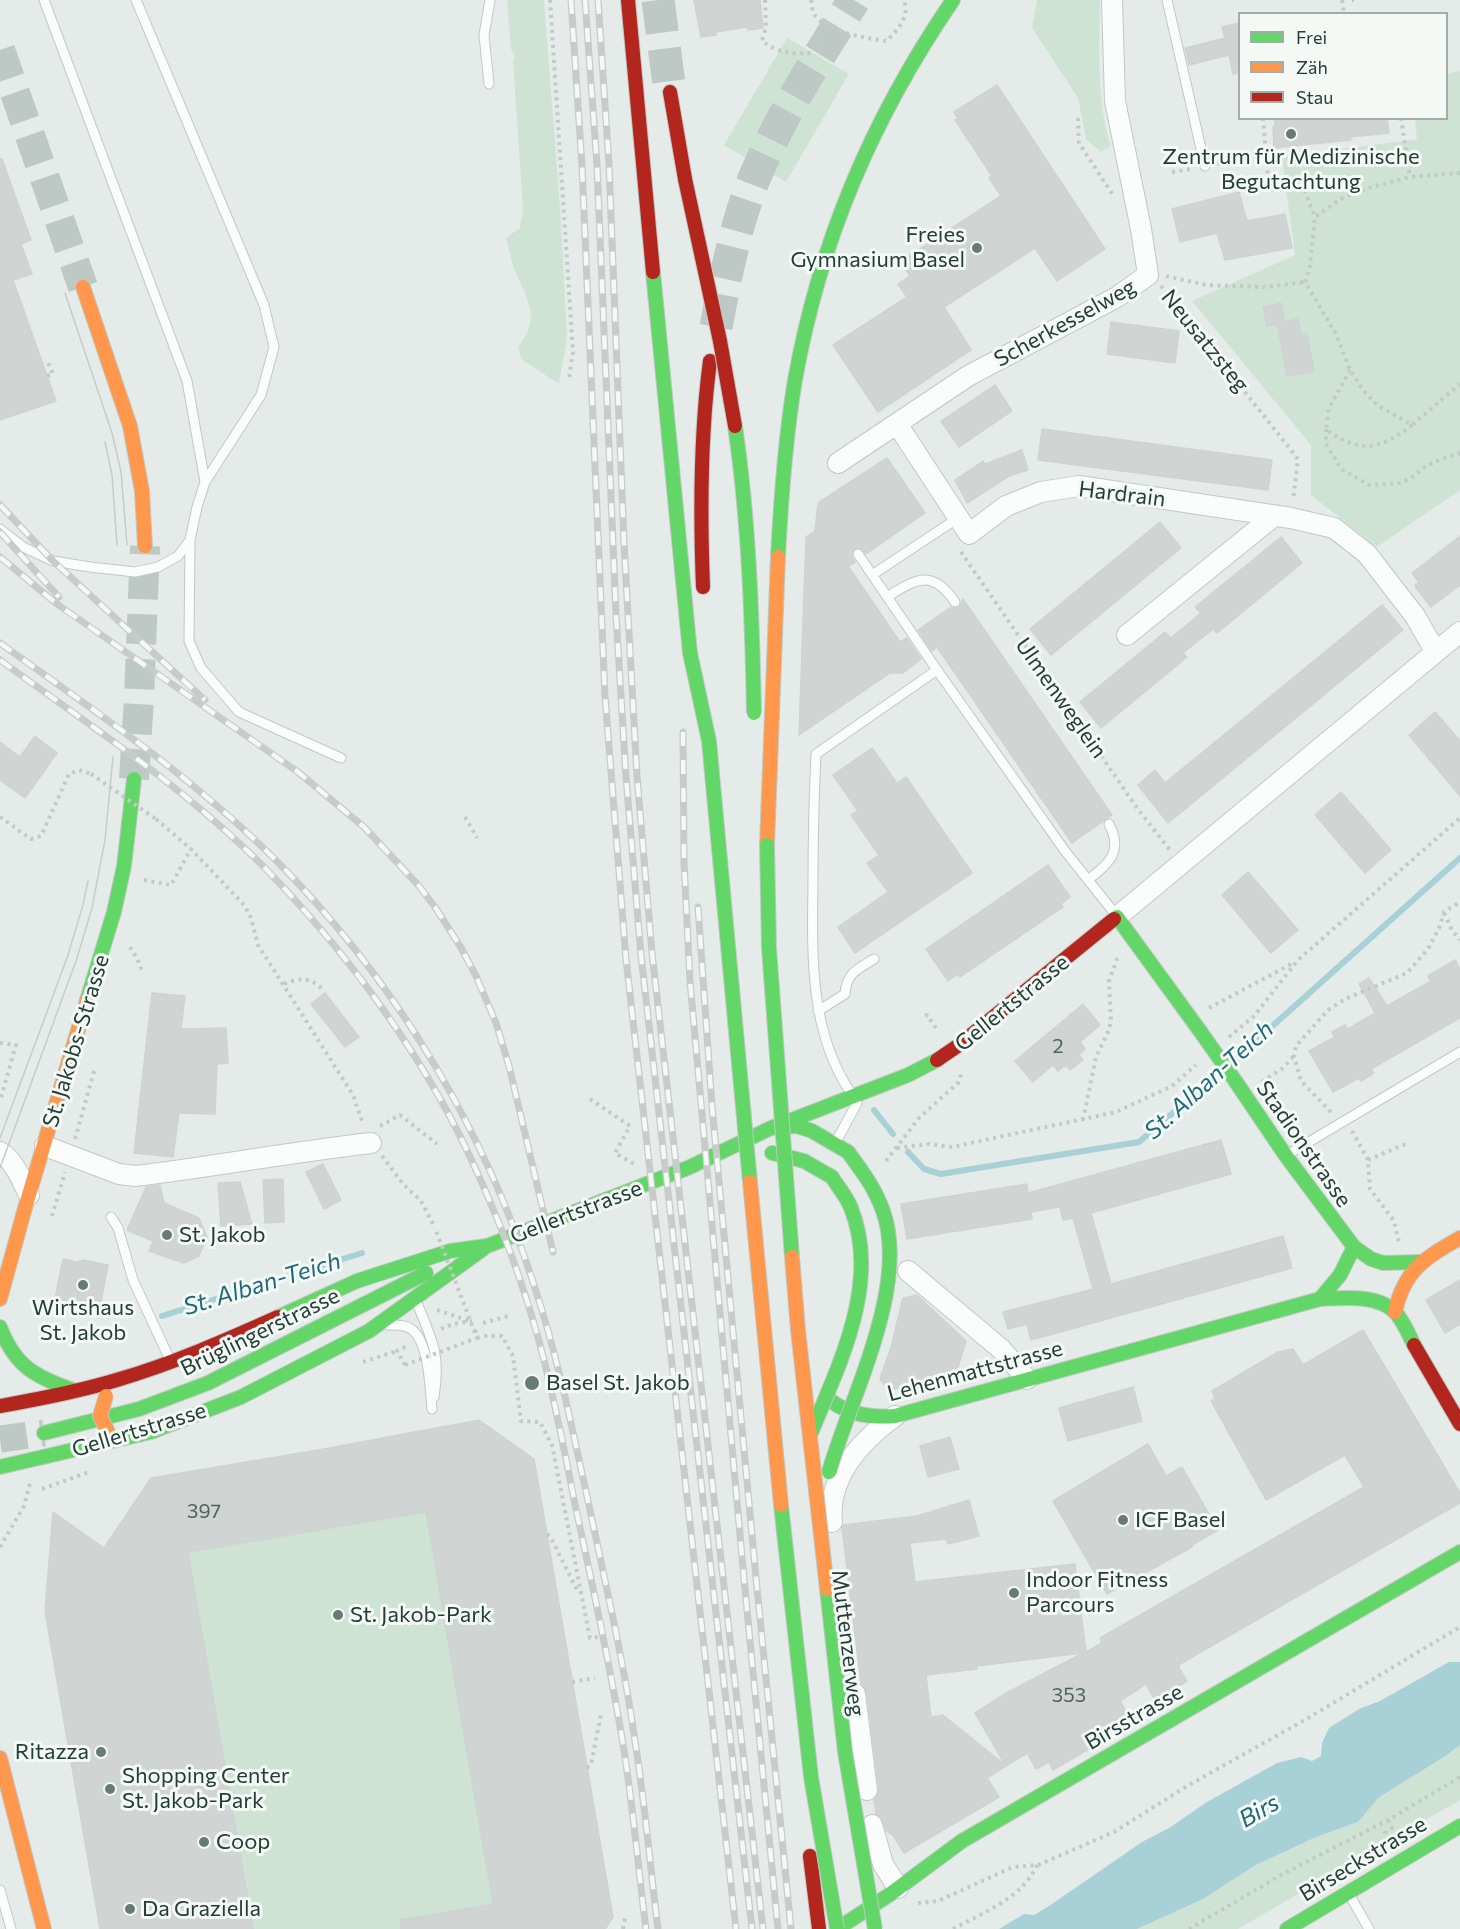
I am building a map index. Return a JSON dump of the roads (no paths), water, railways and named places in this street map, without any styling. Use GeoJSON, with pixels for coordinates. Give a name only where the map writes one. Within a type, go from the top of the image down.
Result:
{"type":"FeatureCollection","features":[{"type":"Feature","properties":{"kind":"main road"},"geometry":{"type":"LineString","coordinates":[[628,0],[673,493],[690,653],[709,741]]}},
{"type":"Feature","properties":{"kind":"main road"},"geometry":{"type":"LineString","coordinates":[[875,1929],[845,1752],[798,1330],[769,948],[767,845],[780,527],[787,435],[806,327],[842,209],[866,151],[916,55],[952,0]]}},
{"type":"Feature","properties":{"kind":"main road"},"geometry":{"type":"LineString","coordinates":[[669,92],[728,387],[745,504],[753,629],[755,725]]}},
{"type":"Feature","properties":{"kind":"main road"},"geometry":{"type":"LineString","coordinates":[[83,287],[130,426],[142,491],[145,546]]}},
{"type":"Feature","properties":{"kind":"main road"},"geometry":{"type":"LineString","coordinates":[[704,601],[700,463],[710,361]]}},
{"type":"Feature","properties":{"kind":"main road"},"geometry":{"type":"LineString","coordinates":[[709,677],[709,741],[787,1574],[811,1777],[837,1929]]}},
{"type":"Feature","properties":{"kind":"main road"},"geometry":{"type":"LineString","coordinates":[[756,759],[767,845]]}},
{"type":"Feature","properties":{"kind":"main road","name":"St. Jakobs-Strasse"},"geometry":{"type":"LineString","coordinates":[[0,1299],[114,912],[123,866],[134,779]]}},
{"type":"Feature","properties":{"kind":"main road","name":"Stadionstrasse"},"geometry":{"type":"LineString","coordinates":[[1117,917],[1353,1247]]}},
{"type":"Feature","properties":{"kind":"main road","name":"Gellertstrasse"},"geometry":{"type":"LineString","coordinates":[[0,1406],[120,1379],[171,1362],[231,1338],[357,1281],[450,1251],[487,1246],[609,1200],[734,1147],[771,1128],[908,1075],[946,1055],[1117,917]]}},
{"type":"Feature","properties":{"kind":"main road"},"geometry":{"type":"LineString","coordinates":[[771,1128],[796,1126],[812,1131],[848,1152],[864,1170],[877,1191],[886,1225],[890,1266],[883,1313],[839,1436],[829,1473],[826,1497],[831,1581],[860,1794],[887,1919]]}},
{"type":"Feature","properties":{"kind":"main road"},"geometry":{"type":"LineString","coordinates":[[734,1147],[772,1153],[821,1168],[832,1177],[848,1200],[858,1225],[862,1277],[856,1312],[800,1463]]}},
{"type":"Feature","properties":{"kind":"main road","name":"Lehenmattstrasse"},"geometry":{"type":"LineString","coordinates":[[772,1153],[784,1163],[792,1180],[805,1357],[808,1371],[834,1404],[860,1414],[873,1417],[895,1416],[1320,1299],[1365,1298],[1380,1303],[1395,1312]]}},
{"type":"Feature","properties":{"kind":"main road"},"geometry":{"type":"LineString","coordinates":[[1460,1238],[1420,1262],[1400,1288],[1395,1312],[1460,1424]]}},
{"type":"Feature","properties":{"kind":"main road","name":"Gellertstrasse"},"geometry":{"type":"LineString","coordinates":[[0,1467],[194,1417],[242,1397],[369,1331],[487,1246]]}},
{"type":"Feature","properties":{"kind":"main road","name":"Brüglingerstrasse"},"geometry":{"type":"LineString","coordinates":[[44,1433],[131,1412],[184,1393],[270,1353],[399,1285],[487,1246]]}},
{"type":"Feature","properties":{"kind":"main road"},"geometry":{"type":"LineString","coordinates":[[1320,1299],[1338,1281],[1345,1270],[1353,1247],[1383,1263],[1420,1262]]}},
{"type":"Feature","properties":{"kind":"main road"},"geometry":{"type":"LineString","coordinates":[[0,1327],[10,1351],[33,1375],[73,1390]]}},
{"type":"Feature","properties":{"kind":"main road"},"geometry":{"type":"LineString","coordinates":[[113,1437],[100,1416],[106,1396],[120,1379]]}},
{"type":"Feature","properties":{"kind":"main road"},"geometry":{"type":"LineString","coordinates":[[793,1485],[783,1535],[781,1578],[801,1782],[819,1929]]}},
{"type":"Feature","properties":{"kind":"main road","name":"Birsstrasse"},"geometry":{"type":"LineString","coordinates":[[837,1929],[904,1896],[962,1841],[1460,1552]]}},
{"type":"Feature","properties":{"kind":"main road"},"geometry":{"type":"LineString","coordinates":[[0,1758],[44,1929]]}},
{"type":"Feature","properties":{"kind":"main road","name":"Birseckstrasse"},"geometry":{"type":"LineString","coordinates":[[1287,1929],[1460,1826]]}},
{"type":"Feature","properties":{"kind":"street","name":"Scherkesselweg"},"geometry":{"type":"LineString","coordinates":[[838,463],[968,376],[1117,297],[1148,275],[1115,101],[1112,0]]}},
{"type":"Feature","properties":{"kind":"street"},"geometry":{"type":"LineString","coordinates":[[897,424],[963,526]]}},
{"type":"Feature","properties":{"kind":"street","name":"Hardrain"},"geometry":{"type":"LineString","coordinates":[[963,526],[1041,492],[1079,486],[1282,517],[1334,528],[1367,554],[1415,616],[1436,651]]}},
{"type":"Feature","properties":{"kind":"street"},"geometry":{"type":"LineString","coordinates":[[1127,635],[1282,517]]}},
{"type":"Feature","properties":{"kind":"street","name":"Gellertstrasse"},"geometry":{"type":"LineString","coordinates":[[1117,917],[1460,632]]}},
{"type":"Feature","properties":{"kind":"street"},"geometry":{"type":"LineString","coordinates":[[45,1146],[119,1174],[136,1176],[246,1161],[369,1138]]}},
{"type":"Feature","properties":{"kind":"street"},"geometry":{"type":"LineString","coordinates":[[0,1152],[14,1166],[29,1195]]}},
{"type":"Feature","properties":{"kind":"street"},"geometry":{"type":"LineString","coordinates":[[908,1271],[1001,1349],[1022,1370],[1027,1379]]}},
{"type":"Feature","properties":{"kind":"street","name":"Muttenzerweg"},"geometry":{"type":"LineString","coordinates":[[895,1416],[871,1435],[847,1464],[835,1485],[831,1508],[872,1827],[883,1864],[904,1896]]}},
{"type":"Feature","properties":{"kind":"lane"},"geometry":{"type":"LineString","coordinates":[[44,0],[187,381],[206,482]]}},
{"type":"Feature","properties":{"kind":"lane"},"geometry":{"type":"LineString","coordinates":[[136,0],[264,305],[274,347],[261,395],[206,482],[197,507],[190,540],[189,641],[201,668],[239,712],[341,758]]}},
{"type":"Feature","properties":{"kind":"lane"},"geometry":{"type":"LineString","coordinates":[[489,84],[484,35],[490,0]]}},
{"type":"Feature","properties":{"kind":"lane"},"geometry":{"type":"LineString","coordinates":[[1167,0],[1205,166]]}},
{"type":"Feature","properties":{"kind":"lane"},"geometry":{"type":"LineString","coordinates":[[872,575],[963,526]]}},
{"type":"Feature","properties":{"kind":"lane"},"geometry":{"type":"LineString","coordinates":[[0,529],[23,547],[53,561],[135,572],[158,567],[168,562],[178,556],[190,540]]}},
{"type":"Feature","properties":{"kind":"lane"},"geometry":{"type":"LineString","coordinates":[[858,554],[1065,850],[1117,917]]}},
{"type":"Feature","properties":{"kind":"lane"},"geometry":{"type":"LineString","coordinates":[[887,597],[908,584],[928,579],[942,585],[956,602]]}},
{"type":"Feature","properties":{"kind":"lane"},"geometry":{"type":"LineString","coordinates":[[852,1095],[836,1070],[818,1011],[813,941],[816,754],[937,670]]}},
{"type":"Feature","properties":{"kind":"lane"},"geometry":{"type":"LineString","coordinates":[[1089,879],[1108,863],[1113,855],[1115,840],[1108,824]]}},
{"type":"Feature","properties":{"kind":"lane"},"geometry":{"type":"LineString","coordinates":[[818,1011],[845,994],[848,979],[854,972],[874,959]]}},
{"type":"Feature","properties":{"kind":"lane"},"geometry":{"type":"LineString","coordinates":[[1286,1156],[1460,1052]]}},
{"type":"Feature","properties":{"kind":"lane"},"geometry":{"type":"LineString","coordinates":[[836,1143],[851,1112],[868,1090]]}},
{"type":"Feature","properties":{"kind":"lane"},"geometry":{"type":"LineString","coordinates":[[111,1217],[118,1228],[134,1280],[171,1362]]}},
{"type":"Feature","properties":{"kind":"lane"},"geometry":{"type":"LineString","coordinates":[[369,1331],[400,1324],[412,1329],[425,1355],[432,1409],[437,1376],[435,1350],[415,1299]]}},
{"type":"Feature","properties":{"kind":"lane"},"geometry":{"type":"LineString","coordinates":[[0,1892],[11,1929]]}},
{"type":"Feature","properties":{"kind":"lane"},"geometry":{"type":"LineString","coordinates":[[1347,1892],[1369,1929]]}},
{"type":"Feature","properties":{"kind":"water","name":"Birs"},"geometry":{"type":"Polygon","coordinates":[[[1449,1662],[1460,1662],[1460,1745],[1378,1798],[1358,1822],[1316,1837],[1256,1865],[1203,1899],[1137,1929],[999,1929],[1024,1914],[1034,1915],[1142,1842],[1277,1763],[1301,1757],[1312,1761],[1321,1756],[1322,1743],[1329,1728],[1359,1709],[1380,1701],[1449,1662]]]}},
{"type":"Feature","properties":{"kind":"waterway","name":"St. Alban-Teich"},"geometry":{"type":"LineString","coordinates":[[1230,1064],[1460,858]]}},
{"type":"Feature","properties":{"kind":"waterway","name":"St. Alban-Teich"},"geometry":{"type":"LineString","coordinates":[[908,1152],[924,1169],[941,1174],[1139,1142],[1220,1073]]}},
{"type":"Feature","properties":{"kind":"waterway","name":"St. Alban-Teich"},"geometry":{"type":"LineString","coordinates":[[874,1110],[893,1134]]}},
{"type":"Feature","properties":{"kind":"waterway","name":"St. Alban-Teich"},"geometry":{"type":"LineString","coordinates":[[162,1316],[362,1253]]}},
{"type":"Feature","properties":{"kind":"tunnel"},"geometry":{"type":"LineString","coordinates":[[658,0],[670,92]]}},
{"type":"Feature","properties":{"kind":"tunnel"},"geometry":{"type":"LineString","coordinates":[[716,327],[738,228],[757,172],[790,106],[854,0]]}},
{"type":"Feature","properties":{"kind":"tunnel"},"geometry":{"type":"LineString","coordinates":[[0,50],[83,287]]}},
{"type":"Feature","properties":{"kind":"tunnel"},"geometry":{"type":"LineString","coordinates":[[134,779],[145,546]]}},
{"type":"Feature","properties":{"kind":"tunnel"},"geometry":{"type":"LineString","coordinates":[[0,1439],[44,1433]]}},
{"type":"Feature","properties":{"kind":"tram line"},"geometry":{"type":"LineString","coordinates":[[65,293],[112,433],[121,472],[127,545]]}},
{"type":"Feature","properties":{"kind":"tram line"},"geometry":{"type":"LineString","coordinates":[[105,442],[112,475],[117,545]]}},
{"type":"Feature","properties":{"kind":"tram line"},"geometry":{"type":"LineString","coordinates":[[0,1168],[76,961],[92,908],[105,840],[113,757]]}},
{"type":"Feature","properties":{"kind":"tram line"},"geometry":{"type":"LineString","coordinates":[[0,1138],[67,958],[88,881]]}},
{"type":"Feature","properties":{"kind":"railway"},"geometry":{"type":"LineString","coordinates":[[571,0],[582,166],[605,696],[626,959],[736,1929]]}},
{"type":"Feature","properties":{"kind":"railway"},"geometry":{"type":"LineString","coordinates":[[585,0],[597,165],[616,615],[626,777],[641,955],[752,1929]]}},
{"type":"Feature","properties":{"kind":"railway"},"geometry":{"type":"LineString","coordinates":[[598,0],[609,164],[624,543],[637,776],[652,953],[763,1929]]}},
{"type":"Feature","properties":{"kind":"railway"},"geometry":{"type":"LineString","coordinates":[[0,505],[53,561],[205,700]]}},
{"type":"Feature","properties":{"kind":"railway"},"geometry":{"type":"LineString","coordinates":[[0,532],[59,597]]}},
{"type":"Feature","properties":{"kind":"railway"},"geometry":{"type":"LineString","coordinates":[[0,557],[57,604],[298,772],[364,827],[419,886],[460,946],[496,1023],[509,1066],[553,1252]]}},
{"type":"Feature","properties":{"kind":"railway"},"geometry":{"type":"LineString","coordinates":[[0,643],[154,754],[262,846],[334,924],[371,970],[405,1018],[465,1119],[491,1172],[533,1282],[564,1395],[626,1683],[642,1788],[658,1929]]}},
{"type":"Feature","properties":{"kind":"railway"},"geometry":{"type":"LineString","coordinates":[[0,660],[166,781],[259,862],[323,932],[382,1008],[409,1047],[457,1130],[511,1255],[533,1319],[550,1383],[618,1714],[630,1790],[646,1929]]}},
{"type":"Feature","properties":{"kind":"railway"},"geometry":{"type":"LineString","coordinates":[[683,732],[684,862],[690,981],[778,1929]]}},
{"type":"Feature","properties":{"kind":"railway"},"geometry":{"type":"LineString","coordinates":[[698,907],[712,1106],[791,1929]]}},
{"type":"Feature","properties":{"kind":"place","name":"Zentrum für Medizinische Begutachtung"},"geometry":{"type":"Point","coordinates":[1291,134]}},
{"type":"Feature","properties":{"kind":"place","name":"Freies Gymnasium Basel"},"geometry":{"type":"Point","coordinates":[977,248]}},
{"type":"Feature","properties":{"kind":"place","name":"St. Jakob"},"geometry":{"type":"Point","coordinates":[167,1235]}},
{"type":"Feature","properties":{"kind":"place","name":"Wirtshaus St. Jakob"},"geometry":{"type":"Point","coordinates":[83,1285]}},
{"type":"Feature","properties":{"kind":"place","name":"Basel St. Jakob"},"geometry":{"type":"Point","coordinates":[532,1383]}},
{"type":"Feature","properties":{"kind":"place","name":"ICF Basel"},"geometry":{"type":"Point","coordinates":[1123,1520]}},
{"type":"Feature","properties":{"kind":"place","name":"Indoor Fitness Parcours"},"geometry":{"type":"Point","coordinates":[1014,1593]}},
{"type":"Feature","properties":{"kind":"place","name":"St. Jakob-Park"},"geometry":{"type":"Point","coordinates":[338,1615]}},
{"type":"Feature","properties":{"kind":"place","name":"Ritazza"},"geometry":{"type":"Point","coordinates":[101,1752]}},
{"type":"Feature","properties":{"kind":"place","name":"Shopping Center St. Jakob-Park"},"geometry":{"type":"Point","coordinates":[110,1789]}},
{"type":"Feature","properties":{"kind":"place","name":"Coop"},"geometry":{"type":"Point","coordinates":[204,1842]}},
{"type":"Feature","properties":{"kind":"place","name":"Da Graziella"},"geometry":{"type":"Point","coordinates":[130,1909]}}]}
